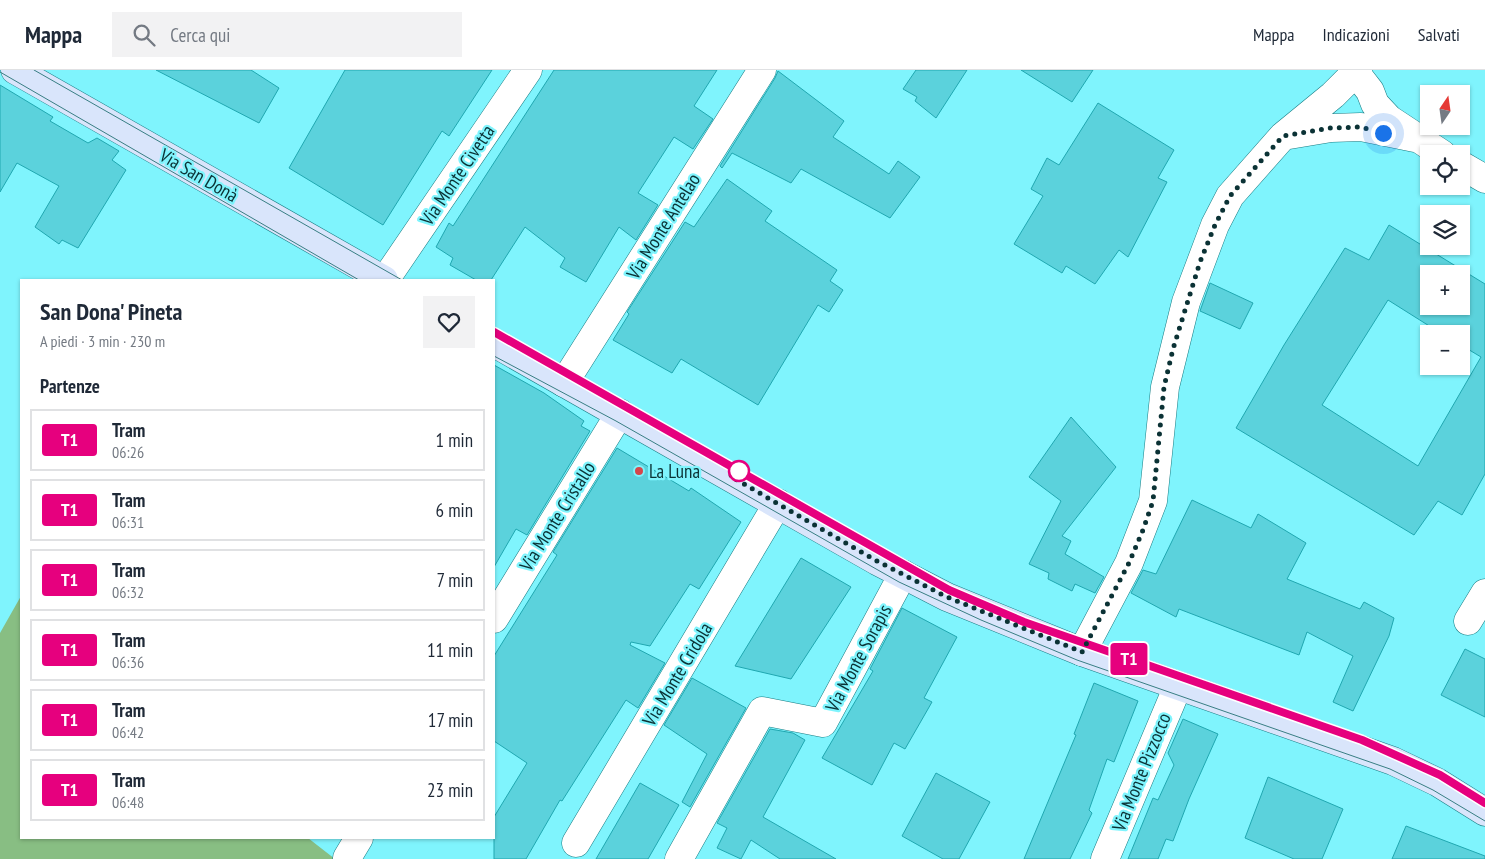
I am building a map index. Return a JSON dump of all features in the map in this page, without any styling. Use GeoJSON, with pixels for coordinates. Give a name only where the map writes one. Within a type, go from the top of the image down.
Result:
{"type":"FeatureCollection","features":[{"type":"Feature","properties":{"kind":"street","name":"Via San Donà"},"geometry":{"type":"LineString","coordinates":[[15,70],[382,279]]}},
{"type":"Feature","properties":{"kind":"street","name":"Via Monte Civetta"},"geometry":{"type":"LineString","coordinates":[[385,279],[528,70]]}},
{"type":"Feature","properties":{"kind":"street","name":"Via Monte Antelao"},"geometry":{"type":"LineString","coordinates":[[564,383],[762,70]]}},
{"type":"Feature","properties":{"kind":"street"},"geometry":{"type":"LineString","coordinates":[[1082,652],[1129,563],[1153,501],[1164,387],[1186,302],[1215,225],[1230,196],[1283,136],[1333,95],[1357,71],[1370,91],[1375,104],[1389,119],[1427,145]]}},
{"type":"Feature","properties":{"kind":"street"},"geometry":{"type":"LineString","coordinates":[[1283,136],[1331,128],[1361,127],[1415,138]]}},
{"type":"Feature","properties":{"kind":"street"},"geometry":{"type":"LineString","coordinates":[[1470,170],[1485,179]]}},
{"type":"Feature","properties":{"kind":"street"},"geometry":{"type":"LineString","coordinates":[[495,344],[903,574],[984,613],[1082,652],[1393,761],[1436,782],[1485,812]]}},
{"type":"Feature","properties":{"kind":"street","name":"Via Monte Cristallo"},"geometry":{"type":"LineString","coordinates":[[495,617],[620,413]]}},
{"type":"Feature","properties":{"kind":"street","name":"Via Monte Cridola"},"geometry":{"type":"LineString","coordinates":[[576,844],[778,503]]}},
{"type":"Feature","properties":{"kind":"street","name":"Via Monte Sorapis"},"geometry":{"type":"LineString","coordinates":[[680,859],[762,712],[823,723],[903,574]]}},
{"type":"Feature","properties":{"kind":"street","name":"Via Monte Pizzocco"},"geometry":{"type":"LineString","coordinates":[[1106,859],[1178,686]]}},
{"type":"Feature","properties":{"kind":"green space"},"geometry":{"type":"Polygon","coordinates":[[[20,598],[20,839],[309,839],[335,859],[0,859],[0,633],[20,598]]]}},
{"type":"Feature","properties":{"kind":"building"},"geometry":{"type":"Polygon","coordinates":[[[156,70],[251,70],[279,88],[259,123],[156,70]]]}},
{"type":"Feature","properties":{"kind":"building"},"geometry":{"type":"Polygon","coordinates":[[[345,70],[492,70],[449,136],[442,131],[383,225],[289,168],[345,70]]]}},
{"type":"Feature","properties":{"kind":"building"},"geometry":{"type":"Polygon","coordinates":[[[554,70],[717,70],[694,106],[713,119],[693,149],[674,137],[638,193],[658,205],[636,240],[619,227],[586,282],[560,267],[565,258],[525,227],[492,279],[474,279],[450,265],[453,258],[436,247],[449,223],[453,226],[554,70]]]}},
{"type":"Feature","properties":{"kind":"building"},"geometry":{"type":"Polygon","coordinates":[[[916,70],[967,70],[936,118],[915,101],[917,97],[903,89],[916,70]]]}},
{"type":"Feature","properties":{"kind":"building"},"geometry":{"type":"Polygon","coordinates":[[[1021,70],[1093,70],[1072,102],[1021,70]]]}},
{"type":"Feature","properties":{"kind":"building"},"geometry":{"type":"Polygon","coordinates":[[[778,71],[844,121],[833,137],[889,174],[898,161],[920,177],[890,218],[801,169],[791,183],[732,153],[722,168],[720,166],[778,71]]]}},
{"type":"Feature","properties":{"kind":"building"},"geometry":{"type":"Polygon","coordinates":[[[0,85],[53,117],[50,121],[88,143],[97,138],[119,151],[112,160],[126,170],[78,248],[62,240],[59,244],[35,227],[59,186],[17,163],[0,192],[0,85]]]}},
{"type":"Feature","properties":{"kind":"building"},"geometry":{"type":"Polygon","coordinates":[[[1098,103],[1174,150],[1158,178],[1167,182],[1128,257],[1119,250],[1095,284],[1066,266],[1062,273],[1014,244],[1043,196],[1031,189],[1047,158],[1059,165],[1098,103]]]}},
{"type":"Feature","properties":{"kind":"building"},"geometry":{"type":"Polygon","coordinates":[[[727,179],[772,211],[765,221],[837,270],[830,281],[843,290],[829,312],[818,305],[758,405],[681,359],[672,373],[613,340],[629,314],[627,312],[685,222],[694,227],[727,179]]]}},
{"type":"Feature","properties":{"kind":"building"},"geometry":{"type":"Polygon","coordinates":[[[1389,225],[1420,244],[1420,255],[1438,255],[1454,265],[1420,265],[1420,315],[1470,315],[1470,275],[1485,284],[1485,474],[1462,515],[1438,501],[1414,535],[1236,428],[1284,345],[1345,248],[1369,260],[1389,225]],[[1388,300],[1322,405],[1418,466],[1481,357],[1470,350],[1470,325],[1428,325],[1388,300]]]}},
{"type":"Feature","properties":{"kind":"building"},"geometry":{"type":"Polygon","coordinates":[[[1210,283],[1253,303],[1240,329],[1200,311],[1210,283]]]}},
{"type":"Feature","properties":{"kind":"building"},"geometry":{"type":"Polygon","coordinates":[[[495,366],[544,393],[584,421],[581,426],[590,431],[527,535],[516,529],[495,565],[495,366]]]}},
{"type":"Feature","properties":{"kind":"building"},"geometry":{"type":"Polygon","coordinates":[[[1071,417],[1116,467],[1062,536],[1071,541],[1065,554],[1104,577],[1095,593],[1075,584],[1072,591],[1048,579],[1049,573],[1029,564],[1061,501],[1029,477],[1071,417]]]}},
{"type":"Feature","properties":{"kind":"building"},"geometry":{"type":"Polygon","coordinates":[[[617,448],[689,491],[691,488],[741,522],[699,589],[690,584],[650,646],[631,642],[630,645],[665,663],[638,708],[626,700],[562,801],[560,800],[526,859],[494,859],[495,815],[527,763],[495,742],[495,654],[557,555],[553,552],[617,448]]]}},
{"type":"Feature","properties":{"kind":"building"},"geometry":{"type":"Polygon","coordinates":[[[1192,500],[1251,528],[1258,514],[1306,543],[1287,579],[1360,609],[1364,602],[1394,618],[1389,636],[1353,711],[1333,702],[1353,656],[1307,632],[1299,655],[1179,609],[1176,617],[1131,593],[1143,570],[1156,574],[1192,500]]]}},
{"type":"Feature","properties":{"kind":"building"},"geometry":{"type":"Polygon","coordinates":[[[801,558],[851,587],[791,679],[735,666],[801,558]]]}},
{"type":"Feature","properties":{"kind":"building"},"geometry":{"type":"Polygon","coordinates":[[[902,608],[957,637],[924,698],[932,702],[905,749],[894,743],[872,785],[822,758],[873,671],[870,669],[902,608]]]}},
{"type":"Feature","properties":{"kind":"building"},"geometry":{"type":"Polygon","coordinates":[[[1465,649],[1485,659],[1485,717],[1441,695],[1465,649]]]}},
{"type":"Feature","properties":{"kind":"building"},"geometry":{"type":"Polygon","coordinates":[[[692,678],[746,708],[690,807],[682,802],[707,754],[664,725],[692,678]]]}},
{"type":"Feature","properties":{"kind":"building"},"geometry":{"type":"Polygon","coordinates":[[[1094,683],[1138,701],[1114,762],[1107,759],[1089,810],[1092,813],[1070,859],[1024,859],[1076,735],[1074,734],[1094,683]]]}},
{"type":"Feature","properties":{"kind":"building"},"geometry":{"type":"Polygon","coordinates":[[[1183,719],[1218,734],[1189,799],[1173,841],[1166,839],[1158,859],[1128,859],[1153,798],[1158,800],[1174,765],[1168,753],[1183,719]]]}},
{"type":"Feature","properties":{"kind":"building"},"geometry":{"type":"Polygon","coordinates":[[[770,729],[793,733],[805,740],[763,817],[836,859],[780,859],[751,840],[741,859],[717,848],[727,828],[717,823],[770,729]]]}},
{"type":"Feature","properties":{"kind":"building"},"geometry":{"type":"Polygon","coordinates":[[[936,773],[990,802],[959,859],[943,859],[902,836],[936,773]]]}},
{"type":"Feature","properties":{"kind":"building"},"geometry":{"type":"Polygon","coordinates":[[[1268,777],[1343,809],[1322,859],[1294,859],[1245,838],[1268,777]]]}},
{"type":"Feature","properties":{"kind":"building"},"geometry":{"type":"Polygon","coordinates":[[[640,783],[679,805],[648,859],[596,859],[640,783]]]}},
{"type":"Feature","properties":{"kind":"building"},"geometry":{"type":"Polygon","coordinates":[[[1406,826],[1485,856],[1485,859],[1392,859],[1406,826]]]}},
{"type":"Feature","properties":{"kind":"tram line"},"geometry":{"type":"LineString","coordinates":[[34,70],[400,279]]}},
{"type":"Feature","properties":{"kind":"tram line"},"geometry":{"type":"LineString","coordinates":[[0,72],[357,279]]}},
{"type":"Feature","properties":{"kind":"tram line"},"geometry":{"type":"LineString","coordinates":[[495,333],[906,568],[949,589],[1036,626],[1376,746],[1459,786],[1485,803]]}},
{"type":"Feature","properties":{"kind":"tram line","name":"T1"},"geometry":{"type":"LineString","coordinates":[[495,333],[625,405],[906,568],[949,590],[1024,622],[1362,740],[1440,775],[1485,803]]}},
{"type":"Feature","properties":{"kind":"tram line"},"geometry":{"type":"LineString","coordinates":[[495,357],[616,421],[899,582],[981,620],[1077,660],[1390,769],[1433,790],[1485,821]]}},
{"type":"Feature","properties":{"kind":"place","name":"La Luna"},"geometry":{"type":"Point","coordinates":[639,471]}},
{"type":"Feature","properties":{"kind":"route"},"geometry":{"type":"LineString","coordinates":[[739,471],[730,476],[890,568],[972,608],[1082,652],[1129,563],[1153,501],[1164,387],[1173,349],[1186,302],[1200,262],[1215,225],[1230,196],[1283,136],[1331,128],[1361,127],[1383,133]]}}]}
